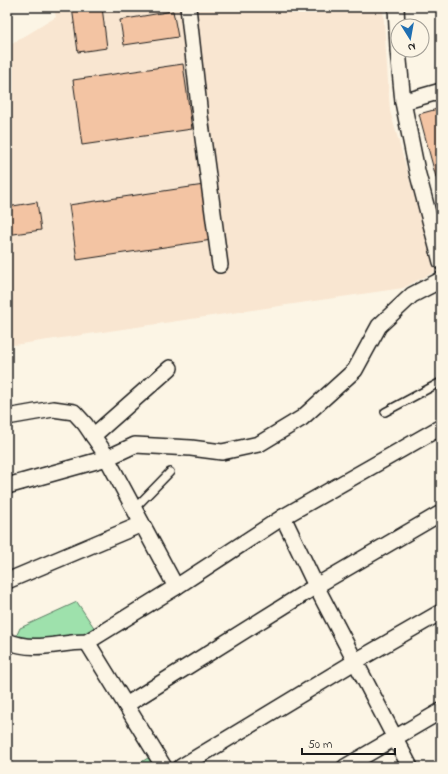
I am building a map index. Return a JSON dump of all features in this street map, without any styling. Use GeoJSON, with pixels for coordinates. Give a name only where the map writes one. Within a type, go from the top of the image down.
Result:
{"type":"FeatureCollection","features":[{"type":"Feature","properties":{"kind":"street"},"geometry":{"type":"LineString","coordinates":[[188,7],[200,116],[220,265]]}},
{"type":"Feature","properties":{"kind":"street"},"geometry":{"type":"LineString","coordinates":[[396,7],[397,18]]}},
{"type":"Feature","properties":{"kind":"street"},"geometry":{"type":"LineString","coordinates":[[399,58],[403,102],[417,171],[441,262]]}},
{"type":"Feature","properties":{"kind":"street"},"geometry":{"type":"LineString","coordinates":[[403,102],[441,91]]}},
{"type":"Feature","properties":{"kind":"street"},"geometry":{"type":"LineString","coordinates":[[7,486],[107,458],[135,445],[191,448],[222,452],[259,444],[302,418],[355,370],[379,326],[412,295],[441,280]]}},
{"type":"Feature","properties":{"kind":"street"},"geometry":{"type":"LineString","coordinates":[[93,436],[170,368]]}},
{"type":"Feature","properties":{"kind":"street"},"geometry":{"type":"LineString","coordinates":[[7,417],[53,408],[74,412],[93,436],[107,458],[176,587]]}},
{"type":"Feature","properties":{"kind":"street"},"geometry":{"type":"LineString","coordinates":[[7,640],[36,648],[57,646],[70,642],[87,642],[176,587],[284,517],[441,427]]}},
{"type":"Feature","properties":{"kind":"street"},"geometry":{"type":"LineString","coordinates":[[126,705],[316,586],[441,513]]}},
{"type":"Feature","properties":{"kind":"street"},"geometry":{"type":"LineString","coordinates":[[284,517],[316,586],[410,767]]}},
{"type":"Feature","properties":{"kind":"street"},"geometry":{"type":"LineString","coordinates":[[7,581],[142,524]]}},
{"type":"Feature","properties":{"kind":"street"},"geometry":{"type":"LineString","coordinates":[[181,767],[356,661],[441,612]]}},
{"type":"Feature","properties":{"kind":"street"},"geometry":{"type":"LineString","coordinates":[[87,642],[164,767]]}},
{"type":"Feature","properties":{"kind":"street"},"geometry":{"type":"LineString","coordinates":[[345,767],[441,711]]}},
{"type":"Feature","properties":{"kind":"lane"},"geometry":{"type":"LineString","coordinates":[[385,412],[441,382]]}},
{"type":"Feature","properties":{"kind":"lane"},"geometry":{"type":"LineString","coordinates":[[134,509],[170,472]]}},
{"type":"Feature","properties":{"kind":"shaded area"},"geometry":{"type":"Polygon","coordinates":[[[53,7],[383,7],[390,111],[436,271],[403,288],[7,346],[7,47],[56,17],[53,7]]]}},
{"type":"Feature","properties":{"kind":"green space"},"geometry":{"type":"Polygon","coordinates":[[[77,602],[95,629],[85,639],[55,641],[15,639],[20,628],[77,602]]]}},
{"type":"Feature","properties":{"kind":"green space"},"geometry":{"type":"Polygon","coordinates":[[[148,758],[155,767],[133,767],[148,758]]]}},
{"type":"Feature","properties":{"kind":"building"},"geometry":{"type":"Polygon","coordinates":[[[72,7],[102,7],[107,48],[78,52],[72,7]]]}},
{"type":"Feature","properties":{"kind":"building"},"geometry":{"type":"Polygon","coordinates":[[[119,7],[143,7],[119,11],[119,7]]]}},
{"type":"Feature","properties":{"kind":"building"},"geometry":{"type":"Polygon","coordinates":[[[173,11],[178,37],[124,45],[120,20],[173,11]]]}},
{"type":"Feature","properties":{"kind":"building"},"geometry":{"type":"Polygon","coordinates":[[[183,64],[192,129],[82,145],[73,80],[183,64]]]}},
{"type":"Feature","properties":{"kind":"building"},"geometry":{"type":"Polygon","coordinates":[[[441,108],[441,196],[419,114],[441,108]]]}},
{"type":"Feature","properties":{"kind":"building"},"geometry":{"type":"Polygon","coordinates":[[[204,185],[212,240],[77,260],[69,205],[204,185]]]}},
{"type":"Feature","properties":{"kind":"building"},"geometry":{"type":"Polygon","coordinates":[[[37,202],[41,230],[7,235],[7,207],[37,202]]]}}]}
